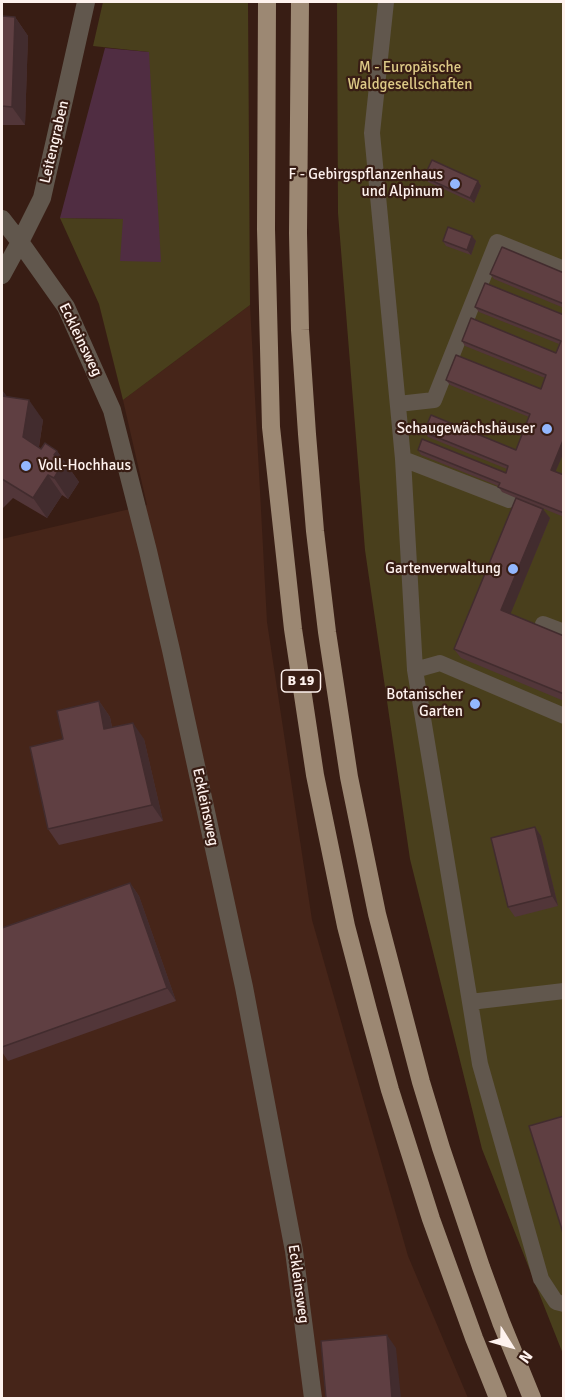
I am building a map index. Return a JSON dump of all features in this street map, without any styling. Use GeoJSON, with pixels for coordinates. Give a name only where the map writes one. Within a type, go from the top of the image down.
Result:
{"type":"FeatureCollection","features":[{"type":"Feature","properties":{"kind":"main road","name":"B 19"},"geometry":{"type":"LineString","coordinates":[[267,2],[266,229],[272,427],[293,629],[315,775],[346,926],[390,1090],[452,1281],[498,1398]]}},
{"type":"Feature","properties":{"kind":"main road","name":"B 19"},"geometry":{"type":"LineString","coordinates":[[300,2],[298,244],[306,434],[327,632],[349,777],[377,914],[441,1148],[501,1322],[532,1398]]}},
{"type":"Feature","properties":{"kind":"street","name":"Leitengraben"},"geometry":{"type":"LineString","coordinates":[[2,275],[42,198],[86,2]]}},
{"type":"Feature","properties":{"kind":"street","name":"Eckleinsweg"},"geometry":{"type":"LineString","coordinates":[[2,219],[66,307],[112,410],[146,540],[246,999],[294,1251],[313,1398]]}},
{"type":"Feature","properties":{"kind":"lane"},"geometry":{"type":"LineString","coordinates":[[386,2],[372,134],[403,459],[415,670],[480,1064],[541,1279],[556,1302],[564,1304]]}},
{"type":"Feature","properties":{"kind":"lane"},"geometry":{"type":"LineString","coordinates":[[398,404],[434,400],[497,242],[564,269]]}},
{"type":"Feature","properties":{"kind":"lane"},"geometry":{"type":"LineString","coordinates":[[403,459],[509,500]]}},
{"type":"Feature","properties":{"kind":"lane"},"geometry":{"type":"LineString","coordinates":[[543,624],[564,632]]}},
{"type":"Feature","properties":{"kind":"lane"},"geometry":{"type":"LineString","coordinates":[[415,670],[440,663],[564,716]]}},
{"type":"Feature","properties":{"kind":"lane"},"geometry":{"type":"LineString","coordinates":[[470,1002],[562,996]]}},
{"type":"Feature","properties":{"kind":"shaded area"},"geometry":{"type":"Polygon","coordinates":[[[105,48],[149,52],[161,262],[120,261],[123,219],[60,218],[105,48]]]}},
{"type":"Feature","properties":{"kind":"shaded area"},"geometry":{"type":"Polygon","coordinates":[[[250,305],[267,622],[312,920],[408,1256],[468,1398],[2,1398],[2,539],[147,505],[123,400],[250,305]]]}},
{"type":"Feature","properties":{"kind":"green space"},"geometry":{"type":"Polygon","coordinates":[[[103,2],[248,2],[250,305],[123,400],[99,304],[60,218],[123,219],[149,52],[93,46],[103,2]]]}},
{"type":"Feature","properties":{"kind":"green space","name":"Botanischer Garten"},"geometry":{"type":"Polygon","coordinates":[[[337,2],[563,2],[563,1354],[482,1149],[410,859],[365,550],[338,213],[337,2]]]}},
{"type":"Feature","properties":{"kind":"building"},"geometry":{"type":"Polygon","coordinates":[[[2,16],[15,17],[12,107],[2,106],[2,16]]]}},
{"type":"Feature","properties":{"kind":"building","name":"F - Gebirgspflanzenhaus und Alpinum"},"geometry":{"type":"Polygon","coordinates":[[[432,160],[478,181],[470,198],[424,177],[432,160]]]}},
{"type":"Feature","properties":{"kind":"building"},"geometry":{"type":"Polygon","coordinates":[[[448,227],[472,236],[467,250],[443,241],[448,227]]]}},
{"type":"Feature","properties":{"kind":"building"},"geometry":{"type":"Polygon","coordinates":[[[502,247],[564,273],[564,304],[490,274],[502,247]]]}},
{"type":"Feature","properties":{"kind":"building","name":"Schaugewächshäuser"},"geometry":{"type":"Polygon","coordinates":[[[485,283],[564,315],[564,438],[551,470],[564,475],[564,513],[498,487],[500,483],[418,450],[422,439],[506,473],[508,466],[424,432],[431,415],[516,450],[530,414],[446,380],[456,355],[541,389],[546,375],[462,341],[471,318],[556,353],[561,341],[475,307],[485,283]]]}},
{"type":"Feature","properties":{"kind":"building"},"geometry":{"type":"Polygon","coordinates":[[[2,396],[29,400],[23,437],[41,449],[45,443],[57,451],[54,455],[64,462],[54,478],[48,475],[33,498],[2,479],[2,396]]]}},
{"type":"Feature","properties":{"kind":"building","name":"Gartenverwaltung"},"geometry":{"type":"Polygon","coordinates":[[[516,498],[543,509],[501,610],[564,636],[564,694],[454,649],[516,498]]]}},
{"type":"Feature","properties":{"kind":"building"},"geometry":{"type":"Polygon","coordinates":[[[99,701],[104,729],[133,723],[152,805],[48,829],[30,747],[63,739],[57,711],[99,701]]]}},
{"type":"Feature","properties":{"kind":"building"},"geometry":{"type":"Polygon","coordinates":[[[535,827],[552,896],[508,907],[491,838],[535,827]]]}},
{"type":"Feature","properties":{"kind":"building"},"geometry":{"type":"Polygon","coordinates":[[[130,883],[167,988],[2,1047],[2,928],[130,883]]]}},
{"type":"Feature","properties":{"kind":"building"},"geometry":{"type":"Polygon","coordinates":[[[564,1116],[564,1236],[529,1126],[564,1116]]]}},
{"type":"Feature","properties":{"kind":"building"},"geometry":{"type":"Polygon","coordinates":[[[387,1335],[392,1398],[326,1398],[321,1341],[387,1335]]]}},
{"type":"Feature","properties":{"kind":"place","name":"F - Gebirgspflanzenhaus und Alpinum"},"geometry":{"type":"Point","coordinates":[455,184]}},
{"type":"Feature","properties":{"kind":"place","name":"Schaugewächshäuser"},"geometry":{"type":"Point","coordinates":[547,429]}},
{"type":"Feature","properties":{"kind":"place","name":"Voll-Hochhaus"},"geometry":{"type":"Point","coordinates":[26,466]}},
{"type":"Feature","properties":{"kind":"place","name":"Gartenverwaltung"},"geometry":{"type":"Point","coordinates":[513,569]}},
{"type":"Feature","properties":{"kind":"place","name":"Botanischer Garten"},"geometry":{"type":"Point","coordinates":[475,704]}},
{"type":"Feature","properties":{"kind":"park label","name":"M - Europäische Waldgesellschaften"},"geometry":{"type":"Point","coordinates":[410,76]}}]}
